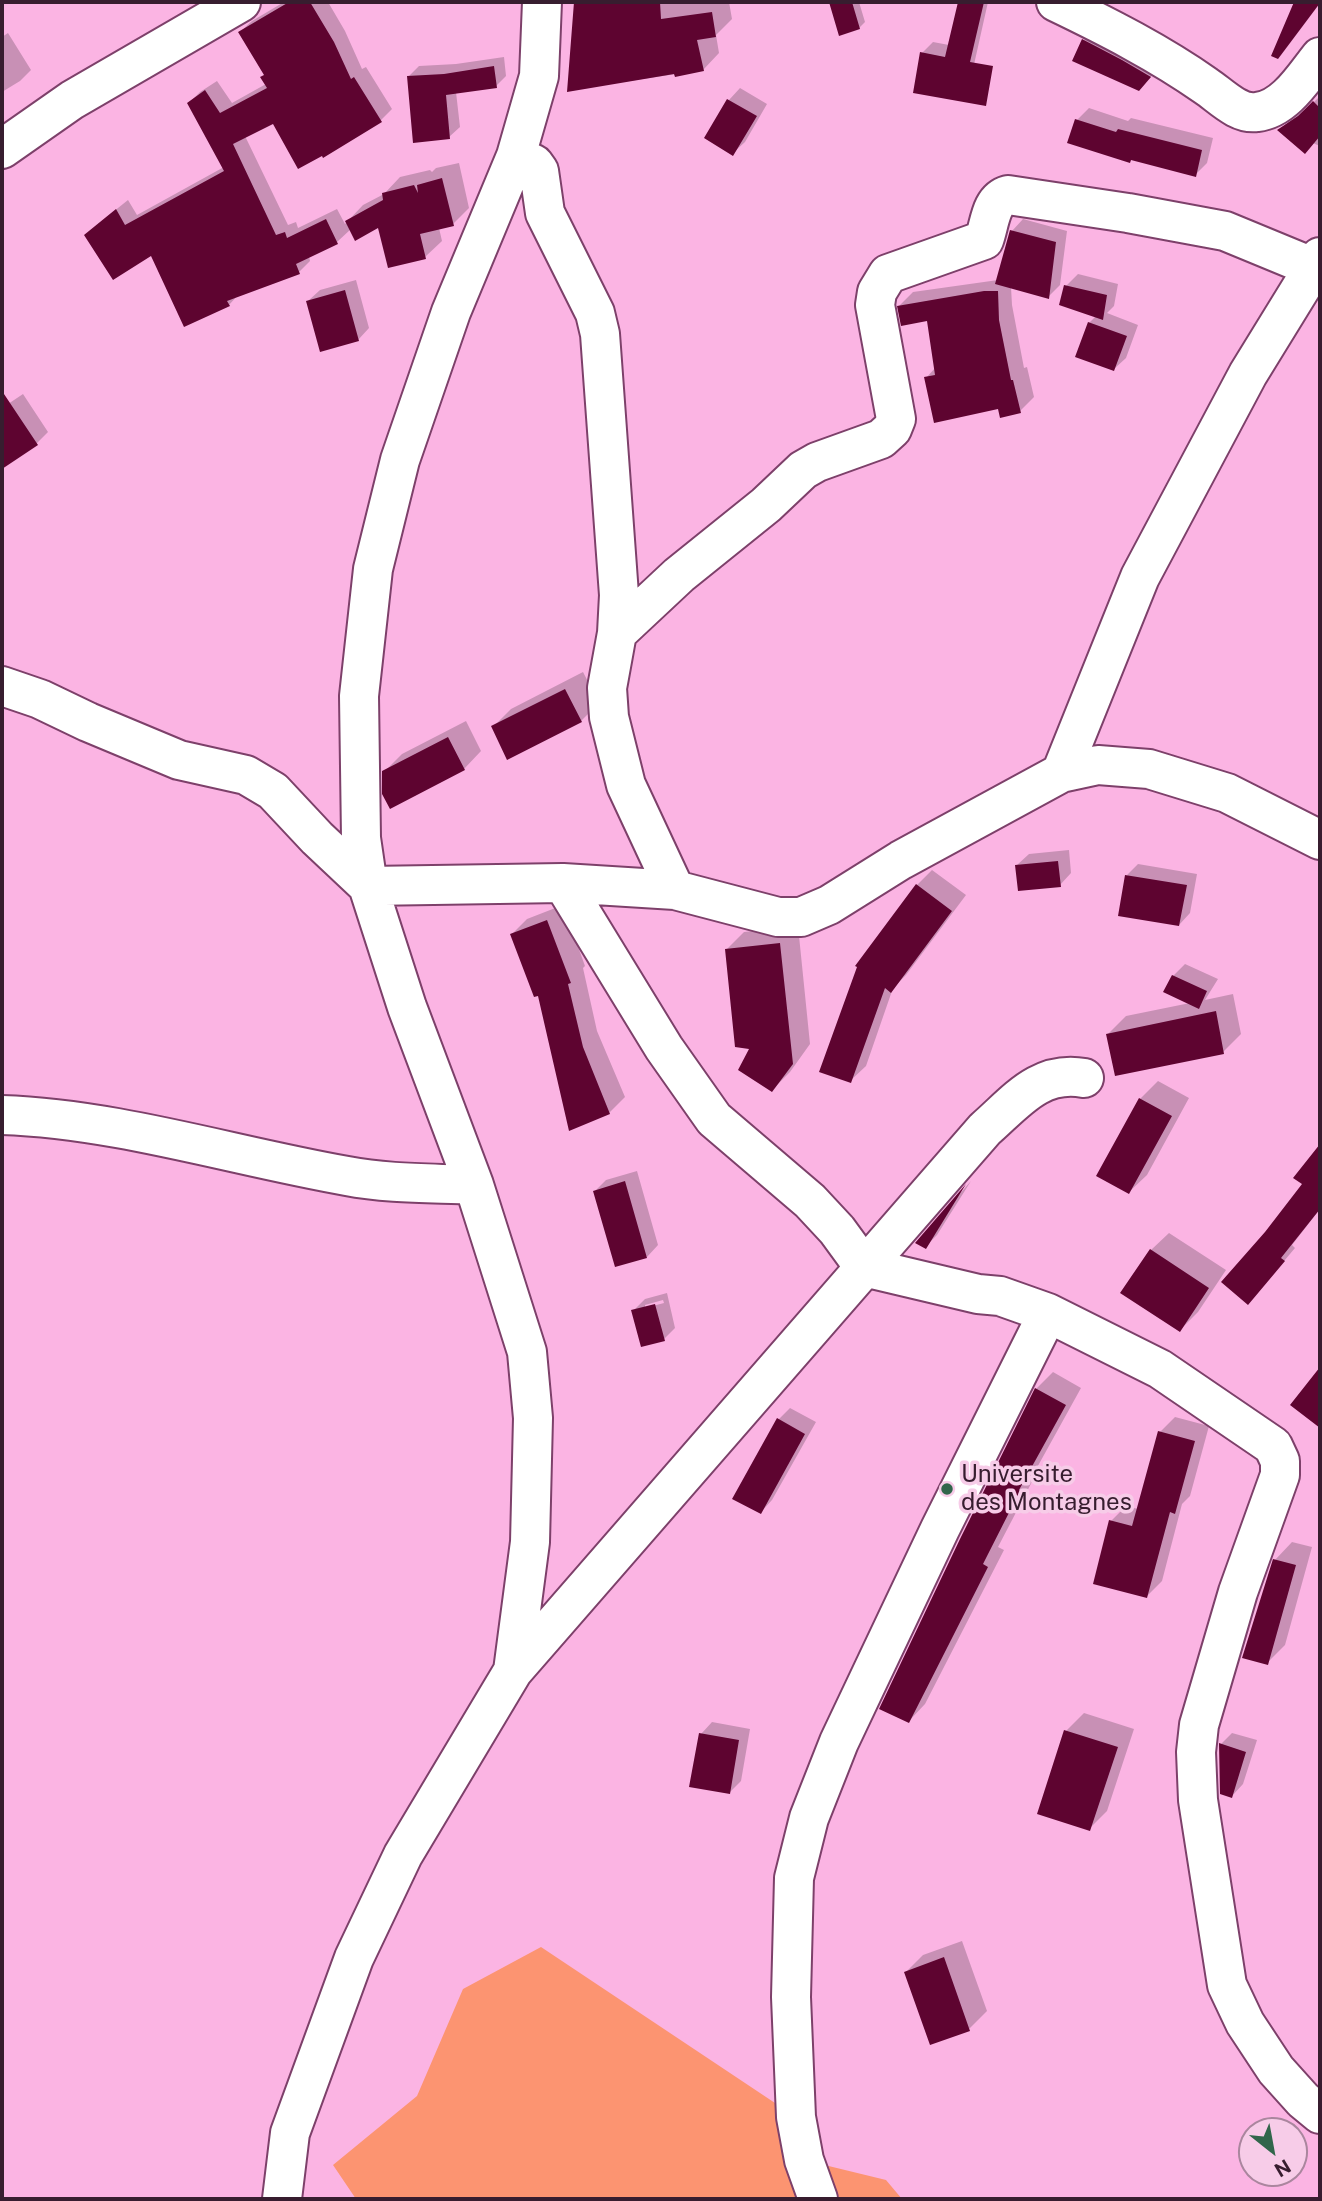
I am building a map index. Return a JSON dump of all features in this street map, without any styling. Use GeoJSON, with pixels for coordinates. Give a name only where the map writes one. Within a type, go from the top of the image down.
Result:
{"type":"FeatureCollection","features":[{"type":"Feature","properties":{"kind":"street"},"geometry":{"type":"LineString","coordinates":[[2,149],[72,100],[241,2]]}},
{"type":"Feature","properties":{"kind":"street"},"geometry":{"type":"LineString","coordinates":[[513,1671],[530,1542],[533,1418],[527,1352],[474,1185],[407,1007],[368,886],[360,838],[359,696],[373,569],[400,460],[446,324],[516,156],[539,76],[542,2]]}},
{"type":"Feature","properties":{"kind":"street"},"geometry":{"type":"LineString","coordinates":[[1056,2],[1150,50],[1247,113],[1261,112],[1278,105],[1320,57]]}},
{"type":"Feature","properties":{"kind":"street"},"geometry":{"type":"LineString","coordinates":[[516,156],[534,164],[539,171],[545,213],[595,313],[600,334],[619,595],[618,633],[607,688],[609,717],[626,785],[675,890]]}},
{"type":"Feature","properties":{"kind":"street"},"geometry":{"type":"LineString","coordinates":[[618,633],[679,575],[766,505],[803,470],[817,462],[881,439],[892,429],[896,419],[875,305],[881,282],[888,274],[984,240],[996,201],[1002,197],[1008,195],[1129,212],[1225,231],[1305,264],[1318,260]]}},
{"type":"Feature","properties":{"kind":"street"},"geometry":{"type":"LineString","coordinates":[[1060,773],[1140,578],[1248,374],[1318,260]]}},
{"type":"Feature","properties":{"kind":"street"},"geometry":{"type":"LineString","coordinates":[[2,686],[40,699],[179,760],[246,775],[274,791],[317,838],[368,886],[563,883],[675,890],[778,917],[801,917],[830,905],[901,860],[1060,773],[1098,765],[1149,769],[1227,793],[1320,840]]}},
{"type":"Feature","properties":{"kind":"street"},"geometry":{"type":"LineString","coordinates":[[563,883],[664,1048],[714,1119],[810,1202],[837,1230],[864,1266],[978,1294],[1000,1296],[1048,1313],[1160,1369],[1273,1446],[1280,1461],[1280,1475],[1238,1592],[1199,1725],[1196,1752],[1198,1800],[1227,1985],[1244,2024],[1276,2070],[1303,2100],[1320,2114]]}},
{"type":"Feature","properties":{"kind":"street"},"geometry":{"type":"LineString","coordinates":[[282,2199],[290,2133],[354,1958],[403,1855],[513,1671],[985,1129],[1024,1094],[1046,1080],[1066,1075],[1084,1078]]}},
{"type":"Feature","properties":{"kind":"street"},"geometry":{"type":"LineString","coordinates":[[2,1115],[119,1129],[350,1177],[474,1185]]}},
{"type":"Feature","properties":{"kind":"street"},"geometry":{"type":"LineString","coordinates":[[818,2199],[804,2160],[796,2117],[791,1997],[794,1878],[809,1818],[839,1742],[940,1529],[1048,1313]]}},
{"type":"Feature","properties":{"kind":"shaded area"},"geometry":{"type":"Polygon","coordinates":[[[541,1947],[796,2117],[804,2160],[886,2180],[902,2199],[356,2199],[333,2165],[417,2096],[463,1989],[541,1947]]]}},
{"type":"Feature","properties":{"kind":"building"},"geometry":{"type":"Polygon","coordinates":[[[289,2],[310,2],[334,42],[351,79],[354,77],[382,122],[323,158],[322,156],[298,169],[273,124],[233,144],[276,235],[285,232],[287,238],[326,219],[338,244],[296,264],[300,274],[227,301],[230,306],[184,327],[151,256],[113,280],[84,235],[116,209],[125,225],[224,171],[187,103],[205,90],[220,113],[267,88],[260,77],[264,75],[238,32],[289,2]]]}},
{"type":"Feature","properties":{"kind":"building"},"geometry":{"type":"Polygon","coordinates":[[[574,2],[660,2],[661,19],[712,12],[716,37],[697,40],[704,71],[567,92],[574,2]]]}},
{"type":"Feature","properties":{"kind":"building"},"geometry":{"type":"Polygon","coordinates":[[[829,2],[852,2],[860,29],[839,36],[829,2]]]}},
{"type":"Feature","properties":{"kind":"building"},"geometry":{"type":"Polygon","coordinates":[[[958,2],[984,2],[970,62],[993,66],[986,106],[913,93],[920,52],[945,57],[958,2]]]}},
{"type":"Feature","properties":{"kind":"building"},"geometry":{"type":"Polygon","coordinates":[[[1294,2],[1320,3],[1278,59],[1271,56],[1294,2]]]}},
{"type":"Feature","properties":{"kind":"building"},"geometry":{"type":"Polygon","coordinates":[[[1082,39],[1151,77],[1139,91],[1072,61],[1082,39]]]}},
{"type":"Feature","properties":{"kind":"building"},"geometry":{"type":"Polygon","coordinates":[[[494,66],[497,88],[446,95],[450,139],[413,143],[407,76],[444,74],[494,66]]]}},
{"type":"Feature","properties":{"kind":"building"},"geometry":{"type":"Polygon","coordinates":[[[727,99],[757,116],[733,156],[704,138],[727,99]]]}},
{"type":"Feature","properties":{"kind":"building"},"geometry":{"type":"Polygon","coordinates":[[[1313,101],[1320,108],[1320,136],[1305,154],[1277,130],[1298,116],[1313,101]]]}},
{"type":"Feature","properties":{"kind":"building"},"geometry":{"type":"Polygon","coordinates":[[[1075,119],[1116,132],[1118,129],[1202,150],[1196,177],[1131,160],[1130,163],[1067,143],[1075,119]]]}},
{"type":"Feature","properties":{"kind":"building"},"geometry":{"type":"Polygon","coordinates":[[[442,178],[454,226],[420,234],[426,259],[388,268],[378,228],[355,241],[345,221],[383,200],[382,193],[414,185],[418,193],[417,185],[442,178]]]}},
{"type":"Feature","properties":{"kind":"building"},"geometry":{"type":"Polygon","coordinates":[[[1010,230],[1056,242],[1049,299],[995,284],[1010,230]]]}},
{"type":"Feature","properties":{"kind":"building"},"geometry":{"type":"Polygon","coordinates":[[[1064,285],[1107,295],[1103,320],[1059,305],[1064,285]]]}},
{"type":"Feature","properties":{"kind":"building"},"geometry":{"type":"Polygon","coordinates":[[[345,290],[359,341],[320,352],[306,301],[345,290]]]}},
{"type":"Feature","properties":{"kind":"building"},"geometry":{"type":"Polygon","coordinates":[[[998,291],[999,320],[1011,380],[1021,413],[1000,418],[998,409],[934,423],[924,377],[935,375],[927,321],[901,326],[897,306],[998,291]]]}},
{"type":"Feature","properties":{"kind":"building"},"geometry":{"type":"Polygon","coordinates":[[[1088,322],[1127,336],[1114,371],[1075,357],[1088,322]]]}},
{"type":"Feature","properties":{"kind":"building"},"geometry":{"type":"Polygon","coordinates":[[[2,391],[38,445],[2,469],[2,391]]]}},
{"type":"Feature","properties":{"kind":"building"},"geometry":{"type":"Polygon","coordinates":[[[565,689],[582,722],[507,760],[491,726],[565,689]]]}},
{"type":"Feature","properties":{"kind":"building"},"geometry":{"type":"Polygon","coordinates":[[[448,737],[465,770],[390,809],[382,794],[382,771],[448,737]]]}},
{"type":"Feature","properties":{"kind":"building"},"geometry":{"type":"Polygon","coordinates":[[[1058,861],[1061,887],[1018,891],[1015,865],[1058,861]]]}},
{"type":"Feature","properties":{"kind":"building"},"geometry":{"type":"Polygon","coordinates":[[[1125,875],[1187,885],[1179,926],[1118,916],[1125,875]]]}},
{"type":"Feature","properties":{"kind":"building"},"geometry":{"type":"Polygon","coordinates":[[[916,884],[952,911],[891,993],[885,988],[851,1083],[819,1072],[857,967],[855,966],[916,884]]]}},
{"type":"Feature","properties":{"kind":"building"},"geometry":{"type":"Polygon","coordinates":[[[547,920],[571,983],[568,984],[583,1047],[610,1114],[569,1131],[538,996],[534,997],[510,934],[547,920]]]}},
{"type":"Feature","properties":{"kind":"building"},"geometry":{"type":"Polygon","coordinates":[[[780,943],[793,1064],[772,1092],[738,1070],[749,1049],[735,1047],[725,949],[780,943]]]}},
{"type":"Feature","properties":{"kind":"building"},"geometry":{"type":"Polygon","coordinates":[[[1172,975],[1207,991],[1199,1009],[1163,992],[1172,975]]]}},
{"type":"Feature","properties":{"kind":"building"},"geometry":{"type":"Polygon","coordinates":[[[1216,1011],[1224,1054],[1115,1076],[1106,1034],[1216,1011]]]}},
{"type":"Feature","properties":{"kind":"building"},"geometry":{"type":"Polygon","coordinates":[[[1139,1098],[1172,1116],[1129,1194],[1096,1176],[1139,1098]]]}},
{"type":"Feature","properties":{"kind":"building"},"geometry":{"type":"Polygon","coordinates":[[[1320,1144],[1320,1209],[1281,1258],[1285,1261],[1248,1305],[1221,1282],[1302,1184],[1293,1178],[1320,1144]]]}},
{"type":"Feature","properties":{"kind":"building"},"geometry":{"type":"Polygon","coordinates":[[[625,1181],[647,1258],[615,1267],[593,1191],[625,1181]]]}},
{"type":"Feature","properties":{"kind":"building"},"geometry":{"type":"Polygon","coordinates":[[[966,1184],[926,1249],[915,1243],[966,1184]]]}},
{"type":"Feature","properties":{"kind":"building"},"geometry":{"type":"Polygon","coordinates":[[[1150,1249],[1209,1288],[1180,1332],[1120,1293],[1150,1249]]]}},
{"type":"Feature","properties":{"kind":"building"},"geometry":{"type":"Polygon","coordinates":[[[655,1304],[665,1341],[641,1347],[631,1310],[655,1304]]]}},
{"type":"Feature","properties":{"kind":"building"},"geometry":{"type":"Polygon","coordinates":[[[1320,1367],[1320,1428],[1290,1405],[1320,1367]]]}},
{"type":"Feature","properties":{"kind":"building"},"geometry":{"type":"Polygon","coordinates":[[[1035,1388],[1066,1405],[1019,1490],[983,1564],[988,1567],[909,1723],[879,1709],[1035,1388]]]}},
{"type":"Feature","properties":{"kind":"building"},"geometry":{"type":"Polygon","coordinates":[[[777,1418],[805,1434],[761,1514],[732,1499],[777,1418]]]}},
{"type":"Feature","properties":{"kind":"building"},"geometry":{"type":"Polygon","coordinates":[[[1158,1431],[1195,1441],[1175,1514],[1170,1512],[1147,1598],[1093,1584],[1109,1520],[1132,1526],[1158,1431]]]}},
{"type":"Feature","properties":{"kind":"building"},"geometry":{"type":"Polygon","coordinates":[[[1273,1559],[1296,1565],[1268,1665],[1242,1658],[1273,1559]]]}},
{"type":"Feature","properties":{"kind":"building"},"geometry":{"type":"Polygon","coordinates":[[[1064,1730],[1118,1747],[1090,1831],[1037,1814],[1064,1730]]]}},
{"type":"Feature","properties":{"kind":"building"},"geometry":{"type":"Polygon","coordinates":[[[699,1733],[739,1740],[730,1794],[689,1787],[699,1733]]]}},
{"type":"Feature","properties":{"kind":"building"},"geometry":{"type":"Polygon","coordinates":[[[1219,1743],[1246,1752],[1232,1798],[1220,1794],[1219,1743]]]}},
{"type":"Feature","properties":{"kind":"building"},"geometry":{"type":"Polygon","coordinates":[[[944,1957],[970,2031],[930,2045],[904,1972],[944,1957]]]}},
{"type":"Feature","properties":{"kind":"place","name":"Universite des Montagnes"},"geometry":{"type":"Point","coordinates":[947,1489]}}]}
